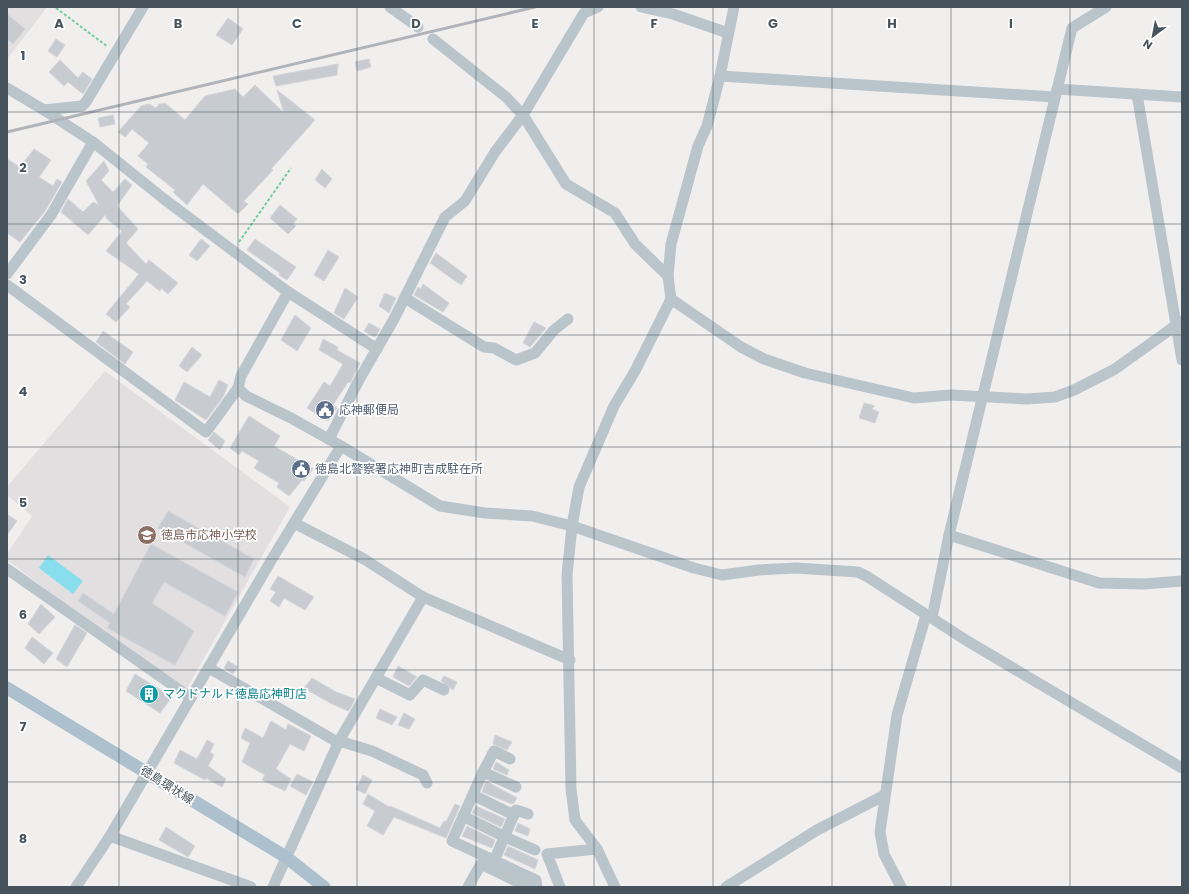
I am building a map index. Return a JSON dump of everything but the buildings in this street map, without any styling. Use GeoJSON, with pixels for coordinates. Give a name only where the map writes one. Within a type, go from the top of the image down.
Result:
{"type":"FeatureCollection","features":[{"type":"Feature","properties":{"kind":"main road","name":"徳島環状線"},"geometry":{"type":"LineString","coordinates":[[7,688],[286,857],[324,887]]}},
{"type":"Feature","properties":{"kind":"street"},"geometry":{"type":"LineString","coordinates":[[44,110],[82,106],[86,102],[143,7]]}},
{"type":"Feature","properties":{"kind":"street"},"geometry":{"type":"LineString","coordinates":[[390,7],[418,27]]}},
{"type":"Feature","properties":{"kind":"street"},"geometry":{"type":"LineString","coordinates":[[329,439],[360,378],[405,298],[445,217],[465,201],[495,152],[523,115],[584,14],[598,7]]}},
{"type":"Feature","properties":{"kind":"street"},"geometry":{"type":"LineString","coordinates":[[642,7],[673,14],[728,33]]}},
{"type":"Feature","properties":{"kind":"street"},"geometry":{"type":"LineString","coordinates":[[614,887],[597,849],[575,820],[571,789],[570,660],[567,576],[572,526],[579,487],[598,439],[614,406],[635,371],[671,299],[668,276],[671,244],[698,146],[707,126],[720,76],[734,7]]}},
{"type":"Feature","properties":{"kind":"street"},"geometry":{"type":"LineString","coordinates":[[901,887],[884,854],[880,832],[897,715],[929,616],[1072,28],[1106,7]]}},
{"type":"Feature","properties":{"kind":"street"},"geometry":{"type":"LineString","coordinates":[[434,39],[506,97],[523,115],[566,184],[615,213],[635,244],[668,276]]}},
{"type":"Feature","properties":{"kind":"street"},"geometry":{"type":"LineString","coordinates":[[720,76],[1056,93],[1137,94],[1182,97]]}},
{"type":"Feature","properties":{"kind":"street"},"geometry":{"type":"LineString","coordinates":[[7,88],[93,142],[232,252],[288,292],[377,349]]}},
{"type":"Feature","properties":{"kind":"street"},"geometry":{"type":"LineString","coordinates":[[1137,94],[1180,323],[1182,360]]}},
{"type":"Feature","properties":{"kind":"street"},"geometry":{"type":"LineString","coordinates":[[7,274],[51,215],[93,142]]}},
{"type":"Feature","properties":{"kind":"street"},"geometry":{"type":"LineString","coordinates":[[7,285],[206,432],[238,388],[241,376],[288,292]]}},
{"type":"Feature","properties":{"kind":"street"},"geometry":{"type":"LineString","coordinates":[[405,298],[484,347],[494,348],[516,360],[535,353],[554,330],[568,319]]}},
{"type":"Feature","properties":{"kind":"street"},"geometry":{"type":"LineString","coordinates":[[671,299],[741,347],[764,359],[805,373],[914,398],[951,395],[1027,399],[1055,397],[1074,390],[1115,369],[1180,323]]}},
{"type":"Feature","properties":{"kind":"street"},"geometry":{"type":"LineString","coordinates":[[238,388],[246,396],[292,418],[440,506],[485,513],[532,516],[572,526],[694,568],[722,575],[759,570],[796,568],[858,572],[1182,768]]}},
{"type":"Feature","properties":{"kind":"street"},"geometry":{"type":"LineString","coordinates":[[76,887],[110,836],[340,446]]}},
{"type":"Feature","properties":{"kind":"street"},"geometry":{"type":"LineString","coordinates":[[294,523],[364,559],[423,597],[570,660]]}},
{"type":"Feature","properties":{"kind":"street"},"geometry":{"type":"LineString","coordinates":[[949,535],[1099,583],[1144,584],[1182,581]]}},
{"type":"Feature","properties":{"kind":"street"},"geometry":{"type":"LineString","coordinates":[[7,569],[191,698]]}},
{"type":"Feature","properties":{"kind":"street"},"geometry":{"type":"LineString","coordinates":[[273,887],[339,742],[423,597]]}},
{"type":"Feature","properties":{"kind":"street"},"geometry":{"type":"LineString","coordinates":[[208,668],[339,742],[372,751],[422,775],[427,783]]}},
{"type":"Feature","properties":{"kind":"street"},"geometry":{"type":"LineString","coordinates":[[376,678],[410,695],[423,680],[444,690]]}},
{"type":"Feature","properties":{"kind":"street"},"geometry":{"type":"LineString","coordinates":[[510,759],[494,751],[452,841],[536,880],[537,887]]}},
{"type":"Feature","properties":{"kind":"street"},"geometry":{"type":"LineString","coordinates":[[483,772],[516,787]]}},
{"type":"Feature","properties":{"kind":"street"},"geometry":{"type":"LineString","coordinates":[[473,795],[514,815]]}},
{"type":"Feature","properties":{"kind":"street"},"geometry":{"type":"LineString","coordinates":[[726,887],[817,830],[885,795]]}},
{"type":"Feature","properties":{"kind":"street"},"geometry":{"type":"LineString","coordinates":[[494,861],[516,810],[528,814]]}},
{"type":"Feature","properties":{"kind":"street"},"geometry":{"type":"LineString","coordinates":[[463,816],[535,850]]}},
{"type":"Feature","properties":{"kind":"street"},"geometry":{"type":"LineString","coordinates":[[110,836],[251,887]]}},
{"type":"Feature","properties":{"kind":"street"},"geometry":{"type":"LineString","coordinates":[[560,887],[547,854],[597,849]]}},
{"type":"Feature","properties":{"kind":"street"},"geometry":{"type":"LineString","coordinates":[[468,887],[481,864],[526,886]]}},
{"type":"Feature","properties":{"kind":"path"},"geometry":{"type":"LineString","coordinates":[[56,8],[116,53]]}},
{"type":"Feature","properties":{"kind":"path"},"geometry":{"type":"LineString","coordinates":[[232,252],[291,168]]}},
{"type":"Feature","properties":{"kind":"shaded area"},"geometry":{"type":"Polygon","coordinates":[[[7,7],[47,7],[7,59],[7,7]]]}},
{"type":"Feature","properties":{"kind":"shaded area","name":"徳島市応神小学校"},"geometry":{"type":"Polygon","coordinates":[[[105,371],[290,507],[187,688],[100,630],[7,560],[7,554],[32,516],[7,495],[7,487],[105,371]]]}},
{"type":"Feature","properties":{"kind":"water"},"geometry":{"type":"Polygon","coordinates":[[[48,555],[83,581],[73,594],[39,568],[48,555]]]}},
{"type":"Feature","properties":{"kind":"railway"},"geometry":{"type":"LineString","coordinates":[[7,132],[535,7]]}},
{"type":"Feature","properties":{"kind":"place","name":"応神郵便局"},"geometry":{"type":"Point","coordinates":[325,410]}},
{"type":"Feature","properties":{"kind":"place","name":"徳島北警察署応神町吉成駐在所"},"geometry":{"type":"Point","coordinates":[301,469]}},
{"type":"Feature","properties":{"kind":"place","name":"徳島市応神小学校"},"geometry":{"type":"Point","coordinates":[147,535]}},
{"type":"Feature","properties":{"kind":"place","name":"マクドナルド徳島応神町店"},"geometry":{"type":"Point","coordinates":[149,694]}}]}
